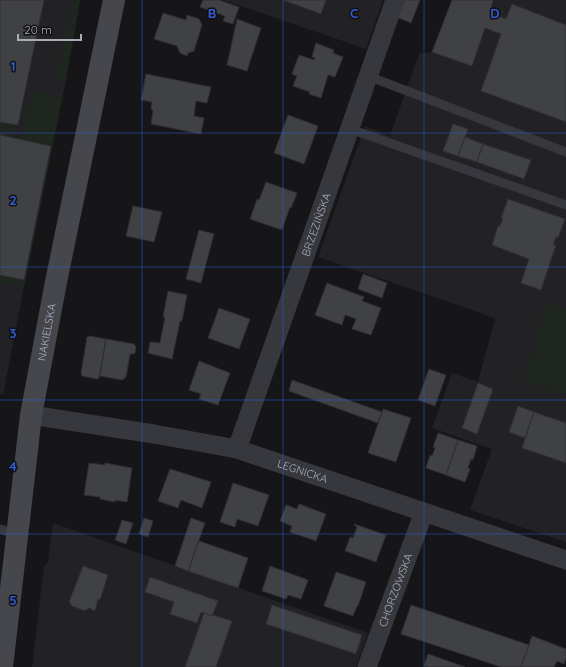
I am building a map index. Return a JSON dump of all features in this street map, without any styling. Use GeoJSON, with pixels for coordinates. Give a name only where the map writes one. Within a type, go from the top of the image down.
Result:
{"type":"FeatureCollection","features":[{"type":"Feature","properties":{"kind":"main road","name":"NAKIELSKA"},"geometry":{"type":"LineString","coordinates":[[2,667],[8,532],[56,282],[114,0]]}},
{"type":"Feature","properties":{"kind":"street","name":"BRZEZIŃSKA"},"geometry":{"type":"LineString","coordinates":[[237,449],[395,0]]}},
{"type":"Feature","properties":{"kind":"street","name":"LEGNICKA"},"geometry":{"type":"LineString","coordinates":[[31,415],[237,449],[566,560]]}},
{"type":"Feature","properties":{"kind":"street","name":"CHORZOWSKA"},"geometry":{"type":"LineString","coordinates":[[367,667],[424,512]]}},
{"type":"Feature","properties":{"kind":"lane"},"geometry":{"type":"LineString","coordinates":[[368,76],[566,152]]}},
{"type":"Feature","properties":{"kind":"lane"},"geometry":{"type":"LineString","coordinates":[[350,129],[566,205]]}},
{"type":"Feature","properties":{"kind":"shaded area"},"geometry":{"type":"Polygon","coordinates":[[[0,0],[80,0],[66,80],[3,395],[0,394],[0,0]]]}},
{"type":"Feature","properties":{"kind":"shaded area"},"geometry":{"type":"Polygon","coordinates":[[[72,0],[80,0],[66,80],[59,79],[57,76],[72,0]]]}},
{"type":"Feature","properties":{"kind":"shaded area"},"geometry":{"type":"Polygon","coordinates":[[[223,0],[383,0],[366,49],[223,0]]]}},
{"type":"Feature","properties":{"kind":"shaded area"},"geometry":{"type":"Polygon","coordinates":[[[452,0],[566,0],[566,542],[470,510],[492,449],[432,428],[452,373],[478,382],[495,318],[318,257],[365,126],[390,136],[419,54],[432,52],[452,0]]]}},
{"type":"Feature","properties":{"kind":"shaded area"},"geometry":{"type":"Polygon","coordinates":[[[32,92],[62,98],[24,287],[0,282],[0,263],[16,164],[32,92]]]}},
{"type":"Feature","properties":{"kind":"shaded area"},"geometry":{"type":"Polygon","coordinates":[[[0,122],[14,125],[12,141],[0,141],[0,122]]]}},
{"type":"Feature","properties":{"kind":"shaded area"},"geometry":{"type":"Polygon","coordinates":[[[547,304],[566,310],[566,394],[524,382],[547,304]]]}},
{"type":"Feature","properties":{"kind":"shaded area"},"geometry":{"type":"Polygon","coordinates":[[[53,523],[368,633],[356,667],[32,667],[44,566],[48,562],[53,523]]]}},
{"type":"Feature","properties":{"kind":"building"},"geometry":{"type":"Polygon","coordinates":[[[0,0],[44,0],[18,125],[0,122],[0,0]]]}},
{"type":"Feature","properties":{"kind":"building"},"geometry":{"type":"Polygon","coordinates":[[[203,0],[219,0],[239,7],[233,24],[223,21],[225,16],[200,7],[203,0]]]}},
{"type":"Feature","properties":{"kind":"building"},"geometry":{"type":"Polygon","coordinates":[[[283,0],[326,0],[321,14],[283,0]]]}},
{"type":"Feature","properties":{"kind":"building"},"geometry":{"type":"Polygon","coordinates":[[[400,0],[420,0],[411,23],[394,16],[400,0]]]}},
{"type":"Feature","properties":{"kind":"building"},"geometry":{"type":"Polygon","coordinates":[[[452,0],[493,0],[490,13],[506,19],[512,4],[566,25],[566,122],[481,91],[501,34],[485,28],[472,66],[432,52],[452,0]]]}},
{"type":"Feature","properties":{"kind":"building"},"geometry":{"type":"Polygon","coordinates":[[[163,13],[186,20],[187,15],[199,19],[202,25],[194,51],[188,53],[187,56],[180,53],[177,46],[154,39],[163,13]]]}},
{"type":"Feature","properties":{"kind":"building"},"geometry":{"type":"Polygon","coordinates":[[[237,19],[261,28],[247,71],[227,65],[237,19]]]}},
{"type":"Feature","properties":{"kind":"building"},"geometry":{"type":"Polygon","coordinates":[[[316,43],[334,50],[333,53],[343,57],[335,77],[328,75],[321,98],[293,86],[297,76],[292,74],[299,55],[314,60],[315,58],[312,57],[316,43]]]}},
{"type":"Feature","properties":{"kind":"building"},"geometry":{"type":"Polygon","coordinates":[[[146,74],[211,87],[207,103],[196,101],[194,116],[204,118],[201,134],[151,124],[153,110],[151,109],[152,102],[141,100],[146,74]]]}},
{"type":"Feature","properties":{"kind":"building"},"geometry":{"type":"Polygon","coordinates":[[[288,115],[318,126],[304,164],[274,153],[288,115]]]}},
{"type":"Feature","properties":{"kind":"building"},"geometry":{"type":"Polygon","coordinates":[[[453,124],[468,129],[458,156],[443,151],[453,124]]]}},
{"type":"Feature","properties":{"kind":"building"},"geometry":{"type":"Polygon","coordinates":[[[0,135],[51,146],[24,280],[0,275],[0,135]]]}},
{"type":"Feature","properties":{"kind":"building"},"geometry":{"type":"Polygon","coordinates":[[[465,137],[483,144],[477,162],[458,156],[465,137]]]}},
{"type":"Feature","properties":{"kind":"building"},"geometry":{"type":"Polygon","coordinates":[[[483,144],[531,160],[524,179],[477,162],[483,144]]]}},
{"type":"Feature","properties":{"kind":"building"},"geometry":{"type":"Polygon","coordinates":[[[266,182],[297,193],[291,208],[290,207],[282,230],[250,219],[257,199],[259,200],[266,182]]]}},
{"type":"Feature","properties":{"kind":"building"},"geometry":{"type":"Polygon","coordinates":[[[508,199],[565,219],[558,238],[556,237],[553,245],[556,245],[541,290],[521,283],[529,259],[492,245],[498,226],[499,227],[503,219],[501,218],[508,199]]]}},
{"type":"Feature","properties":{"kind":"building"},"geometry":{"type":"Polygon","coordinates":[[[133,206],[162,212],[154,242],[126,236],[133,206]]]}},
{"type":"Feature","properties":{"kind":"building"},"geometry":{"type":"Polygon","coordinates":[[[199,230],[214,234],[201,283],[186,279],[199,230]]]}},
{"type":"Feature","properties":{"kind":"building"},"geometry":{"type":"Polygon","coordinates":[[[363,274],[387,283],[382,298],[358,289],[363,274]]]}},
{"type":"Feature","properties":{"kind":"building"},"geometry":{"type":"Polygon","coordinates":[[[327,283],[364,297],[362,301],[381,308],[371,335],[352,329],[356,319],[345,315],[342,325],[315,315],[327,283]]]}},
{"type":"Feature","properties":{"kind":"building"},"geometry":{"type":"Polygon","coordinates":[[[168,291],[187,295],[172,359],[148,353],[150,342],[160,343],[168,291]]]}},
{"type":"Feature","properties":{"kind":"building"},"geometry":{"type":"Polygon","coordinates":[[[219,308],[250,319],[239,349],[208,338],[219,308]]]}},
{"type":"Feature","properties":{"kind":"building"},"geometry":{"type":"Polygon","coordinates":[[[90,336],[106,339],[99,378],[97,379],[82,376],[81,373],[87,337],[90,336]]]}},
{"type":"Feature","properties":{"kind":"building"},"geometry":{"type":"Polygon","coordinates":[[[106,339],[134,344],[136,347],[135,353],[130,354],[126,377],[122,380],[100,376],[106,339]]]}},
{"type":"Feature","properties":{"kind":"building"},"geometry":{"type":"Polygon","coordinates":[[[199,361],[230,373],[218,405],[199,399],[201,394],[189,390],[199,361]]]}},
{"type":"Feature","properties":{"kind":"building"},"geometry":{"type":"Polygon","coordinates":[[[429,369],[446,375],[435,406],[418,400],[429,369]]]}},
{"type":"Feature","properties":{"kind":"building"},"geometry":{"type":"Polygon","coordinates":[[[292,380],[382,412],[378,423],[289,391],[292,380]]]}},
{"type":"Feature","properties":{"kind":"building"},"geometry":{"type":"Polygon","coordinates":[[[478,383],[493,389],[477,434],[462,428],[478,383]]]}},
{"type":"Feature","properties":{"kind":"building"},"geometry":{"type":"Polygon","coordinates":[[[518,406],[534,412],[525,438],[509,432],[518,406]]]}},
{"type":"Feature","properties":{"kind":"building"},"geometry":{"type":"Polygon","coordinates":[[[383,409],[411,418],[396,462],[368,453],[383,409]]]}},
{"type":"Feature","properties":{"kind":"building"},"geometry":{"type":"Polygon","coordinates":[[[534,412],[566,423],[566,463],[522,448],[534,412]]]}},
{"type":"Feature","properties":{"kind":"building"},"geometry":{"type":"Polygon","coordinates":[[[438,433],[458,440],[446,475],[426,468],[430,455],[432,456],[435,448],[433,447],[438,433]]]}},
{"type":"Feature","properties":{"kind":"building"},"geometry":{"type":"Polygon","coordinates":[[[458,440],[477,446],[473,460],[471,459],[468,468],[470,469],[465,482],[446,475],[458,440]]]}},
{"type":"Feature","properties":{"kind":"building"},"geometry":{"type":"Polygon","coordinates":[[[89,463],[105,465],[105,463],[132,468],[127,502],[115,500],[115,502],[100,499],[100,497],[84,495],[89,463]]]}},
{"type":"Feature","properties":{"kind":"building"},"geometry":{"type":"Polygon","coordinates":[[[170,469],[211,482],[202,508],[181,500],[178,508],[158,501],[170,469]]]}},
{"type":"Feature","properties":{"kind":"building"},"geometry":{"type":"Polygon","coordinates":[[[233,483],[269,495],[258,526],[237,519],[235,527],[220,522],[233,483]]]}},
{"type":"Feature","properties":{"kind":"building"},"geometry":{"type":"Polygon","coordinates":[[[299,504],[326,514],[316,541],[290,532],[292,526],[280,521],[286,505],[297,509],[299,504]]]}},
{"type":"Feature","properties":{"kind":"building"},"geometry":{"type":"Polygon","coordinates":[[[144,518],[153,521],[148,537],[139,534],[144,518]]]}},
{"type":"Feature","properties":{"kind":"building"},"geometry":{"type":"Polygon","coordinates":[[[191,518],[205,523],[188,571],[175,566],[191,518]]]}},
{"type":"Feature","properties":{"kind":"building"},"geometry":{"type":"Polygon","coordinates":[[[122,520],[133,523],[126,544],[115,540],[122,520]]]}},
{"type":"Feature","properties":{"kind":"building"},"geometry":{"type":"Polygon","coordinates":[[[354,524],[386,535],[376,562],[345,551],[350,537],[353,538],[357,527],[354,524]]]}},
{"type":"Feature","properties":{"kind":"building"},"geometry":{"type":"Polygon","coordinates":[[[199,541],[248,558],[238,588],[188,571],[199,541]]]}},
{"type":"Feature","properties":{"kind":"building"},"geometry":{"type":"Polygon","coordinates":[[[83,566],[108,575],[100,600],[98,599],[95,611],[89,608],[85,611],[72,606],[69,602],[83,566]]]}},
{"type":"Feature","properties":{"kind":"building"},"geometry":{"type":"Polygon","coordinates":[[[270,566],[308,580],[301,599],[288,595],[286,599],[262,591],[270,566]]]}},
{"type":"Feature","properties":{"kind":"building"},"geometry":{"type":"Polygon","coordinates":[[[336,572],[366,582],[353,616],[324,606],[336,572]]]}},
{"type":"Feature","properties":{"kind":"building"},"geometry":{"type":"Polygon","coordinates":[[[150,577],[218,601],[212,616],[201,612],[197,623],[170,614],[174,602],[145,592],[150,577]]]}},
{"type":"Feature","properties":{"kind":"building"},"geometry":{"type":"Polygon","coordinates":[[[272,605],[362,635],[356,654],[266,624],[272,605]]]}},
{"type":"Feature","properties":{"kind":"building"},"geometry":{"type":"Polygon","coordinates":[[[411,605],[529,645],[521,667],[501,667],[401,634],[411,605]]]}},
{"type":"Feature","properties":{"kind":"building"},"geometry":{"type":"Polygon","coordinates":[[[204,613],[232,621],[216,667],[185,667],[204,613]]]}},
{"type":"Feature","properties":{"kind":"building"},"geometry":{"type":"Polygon","coordinates":[[[532,636],[566,649],[564,664],[557,661],[554,667],[521,667],[532,636]]]}},
{"type":"Feature","properties":{"kind":"building"},"geometry":{"type":"Polygon","coordinates":[[[428,654],[465,667],[424,666],[428,654]]]}}]}
